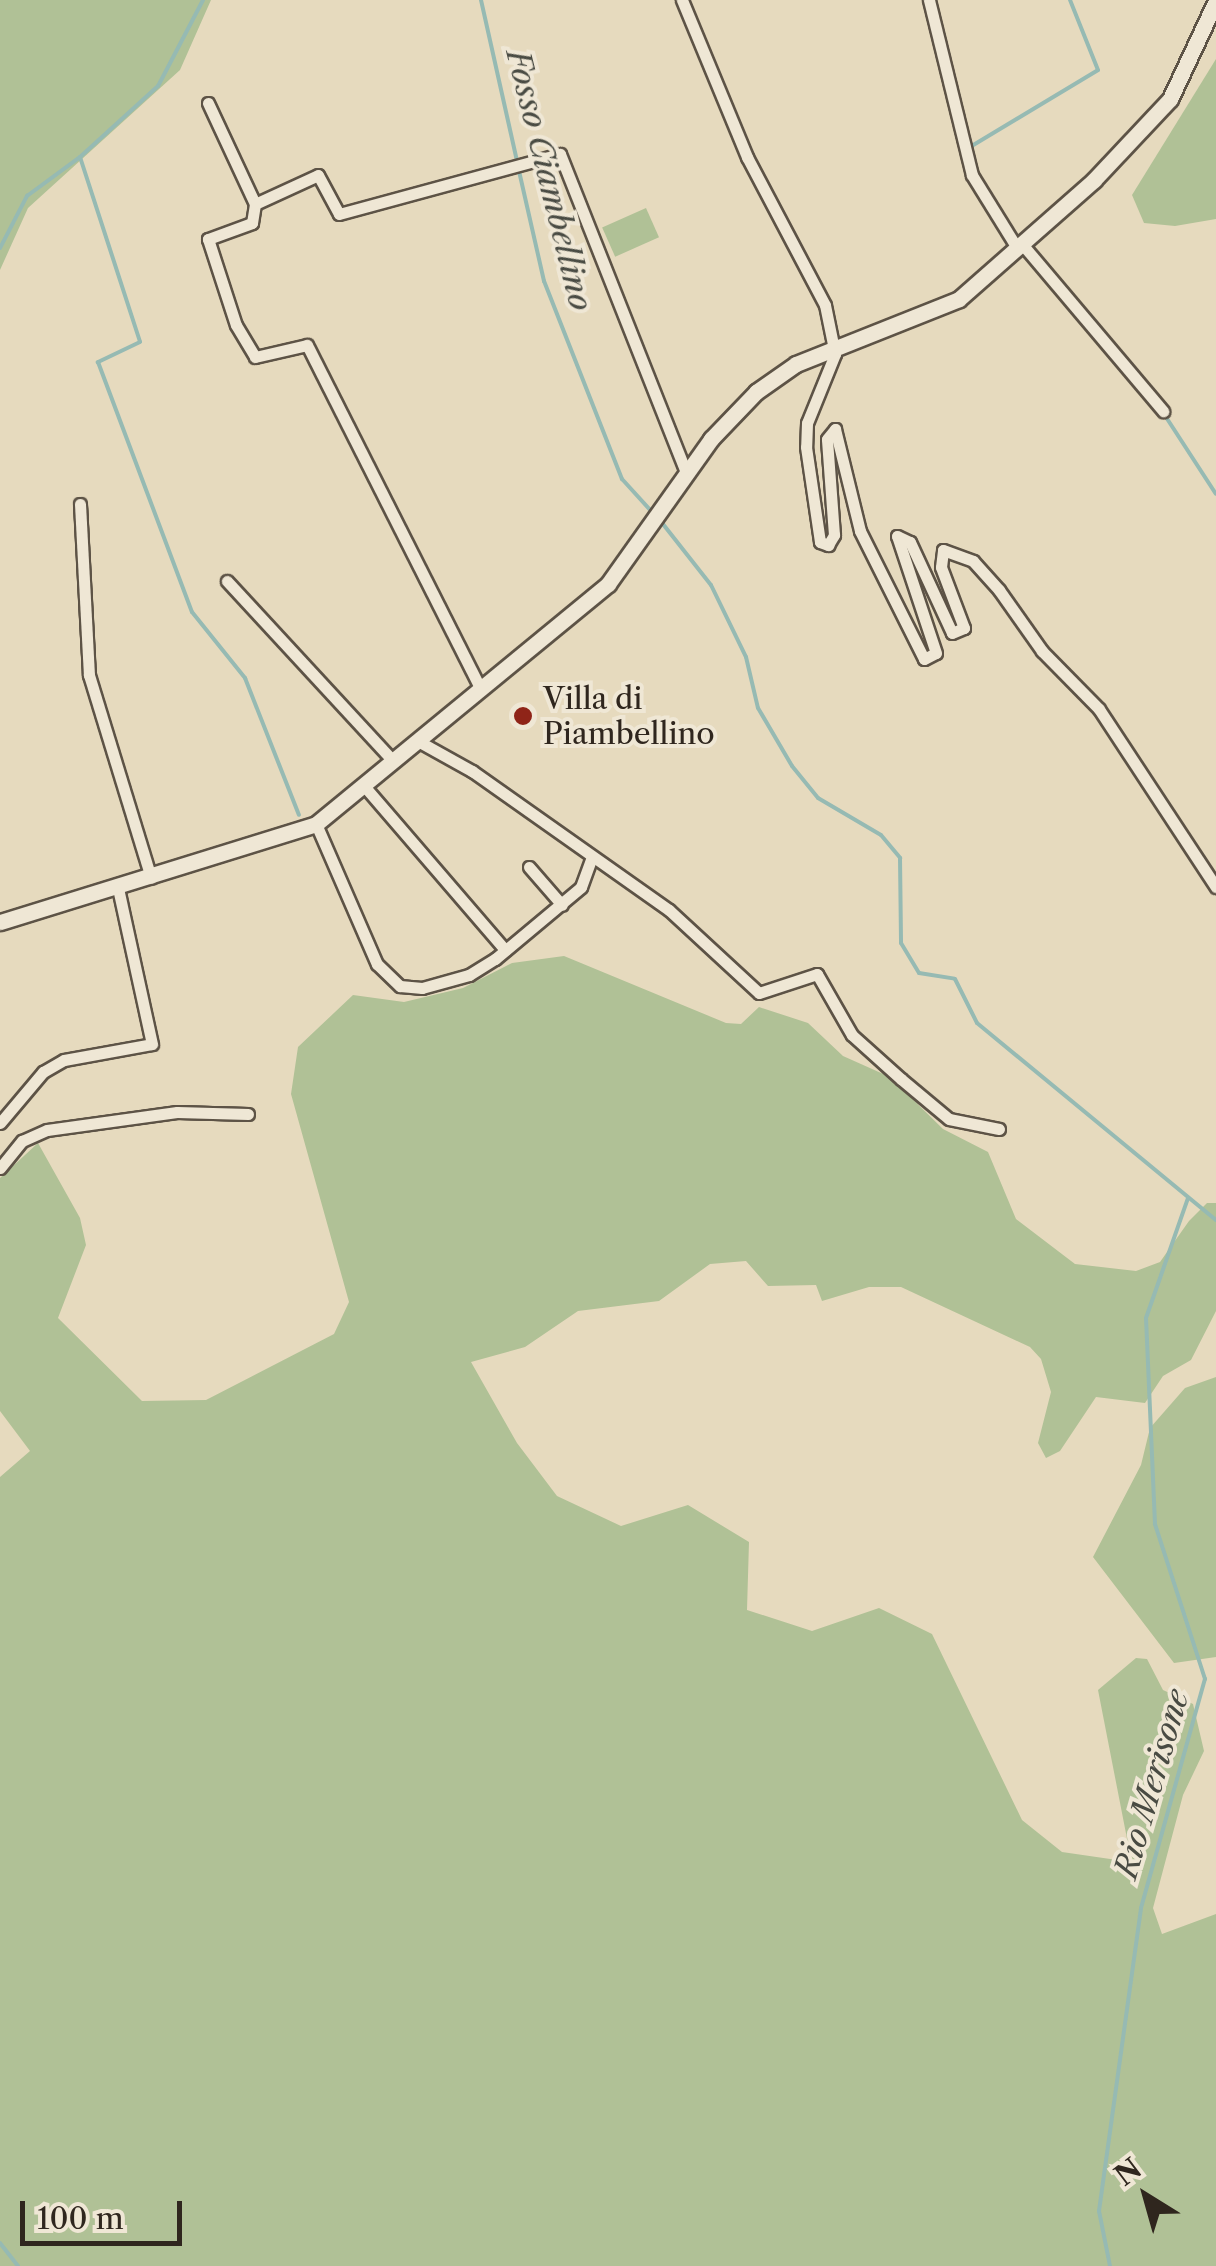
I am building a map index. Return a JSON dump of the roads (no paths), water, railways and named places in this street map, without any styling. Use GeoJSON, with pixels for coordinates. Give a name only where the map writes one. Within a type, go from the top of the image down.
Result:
{"type":"FeatureCollection","features":[{"type":"Feature","properties":{"kind":"main road"},"geometry":{"type":"LineString","coordinates":[[0,922],[316,824],[365,787],[608,584],[687,475],[756,392],[836,349],[934,314],[1020,246],[1157,116],[1190,68],[1216,1]]}},
{"type":"Feature","properties":{"kind":"street"},"geometry":{"type":"LineString","coordinates":[[682,0],[747,157],[825,305],[836,349],[807,422],[820,542],[828,546],[834,534],[827,439],[834,428],[860,531],[924,659],[936,653],[897,536],[910,542],[952,633],[964,628],[942,568],[943,550],[972,562],[999,590],[1042,651],[1099,709],[1216,888]]}},
{"type":"Feature","properties":{"kind":"street"},"geometry":{"type":"LineString","coordinates":[[929,0],[972,175],[1020,246],[1162,411]]}},
{"type":"Feature","properties":{"kind":"street"},"geometry":{"type":"LineString","coordinates":[[208,103],[255,204],[252,223],[208,239],[236,324],[256,357],[306,345],[480,688]]}},
{"type":"Feature","properties":{"kind":"street"},"geometry":{"type":"LineString","coordinates":[[255,204],[318,175],[339,214],[560,154],[566,158],[687,475]]}},
{"type":"Feature","properties":{"kind":"street"},"geometry":{"type":"LineString","coordinates":[[80,504],[89,675],[151,878]]}},
{"type":"Feature","properties":{"kind":"street"},"geometry":{"type":"LineString","coordinates":[[227,581],[394,762]]}},
{"type":"Feature","properties":{"kind":"street"},"geometry":{"type":"LineString","coordinates":[[418,742],[472,770],[670,910],[760,993],[816,974],[852,1035],[948,1119],[999,1129]]}},
{"type":"Feature","properties":{"kind":"street"},"geometry":{"type":"LineString","coordinates":[[365,787],[505,950]]}},
{"type":"Feature","properties":{"kind":"street"},"geometry":{"type":"LineString","coordinates":[[316,824],[377,964],[400,986],[422,988],[469,975],[581,887],[592,857]]}},
{"type":"Feature","properties":{"kind":"street"},"geometry":{"type":"LineString","coordinates":[[529,868],[562,905]]}},
{"type":"Feature","properties":{"kind":"street"},"geometry":{"type":"LineString","coordinates":[[0,1123],[43,1072],[64,1060],[152,1044],[118,888]]}},
{"type":"Feature","properties":{"kind":"street"},"geometry":{"type":"LineString","coordinates":[[0,1168],[22,1141],[47,1130],[177,1112],[248,1114]]}},
{"type":"Feature","properties":{"kind":"waterway"},"geometry":{"type":"LineString","coordinates":[[203,0],[158,86],[80,157],[140,342],[98,362],[192,612],[245,678],[299,815]]}},
{"type":"Feature","properties":{"kind":"waterway","name":"Fosso Ciambellino"},"geometry":{"type":"LineString","coordinates":[[481,0],[517,161]]}},
{"type":"Feature","properties":{"kind":"waterway"},"geometry":{"type":"LineString","coordinates":[[970,147],[1098,70],[1070,0]]}},
{"type":"Feature","properties":{"kind":"waterway"},"geometry":{"type":"LineString","coordinates":[[0,248],[27,196],[80,157]]}},
{"type":"Feature","properties":{"kind":"waterway","name":"Fosso Ciambellino"},"geometry":{"type":"LineString","coordinates":[[519,171],[544,281],[622,479],[652,512]]}},
{"type":"Feature","properties":{"kind":"waterway"},"geometry":{"type":"LineString","coordinates":[[1164,414],[1216,494]]}},
{"type":"Feature","properties":{"kind":"waterway","name":"Fosso Ciambellino"},"geometry":{"type":"LineString","coordinates":[[659,519],[711,585],[746,657],[758,708],[792,766],[818,798],[881,835],[900,858],[901,943],[919,973],[955,979],[977,1023],[1216,1220]]}},
{"type":"Feature","properties":{"kind":"waterway","name":"Rio Merisone"},"geometry":{"type":"LineString","coordinates":[[1110,2266],[1099,2211],[1141,1908],[1205,1679],[1155,1524],[1146,1318],[1188,1198]]}},
{"type":"Feature","properties":{"kind":"waterway"},"geometry":{"type":"LineString","coordinates":[[0,2243],[18,2266]]}},
{"type":"Feature","properties":{"kind":"place","name":"Villa di Piambellino"},"geometry":{"type":"Point","coordinates":[523,716]}}]}
